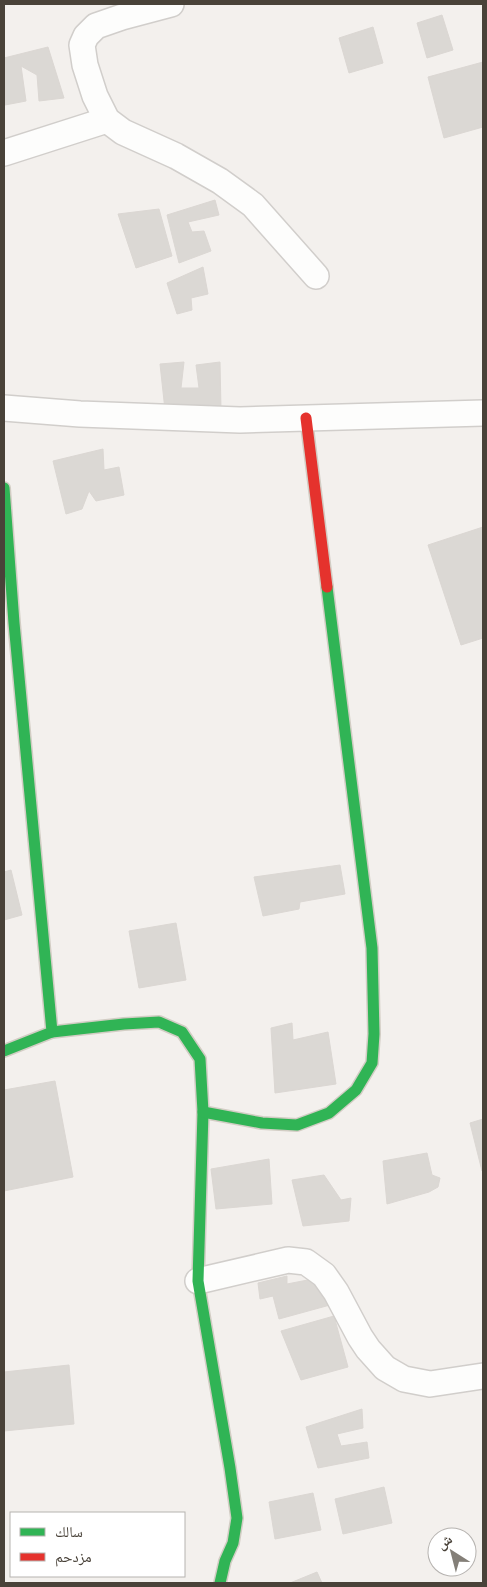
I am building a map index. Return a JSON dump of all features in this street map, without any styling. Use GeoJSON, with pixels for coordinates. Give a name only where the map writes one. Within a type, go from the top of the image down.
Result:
{"type":"FeatureCollection","features":[{"type":"Feature","properties":{"kind":"street"},"geometry":{"type":"LineString","coordinates":[[171,4],[96,26],[86,36],[82,45],[85,64],[95,96],[107,120],[123,132],[176,156],[220,181],[254,205],[316,276]]}},
{"type":"Feature","properties":{"kind":"street"},"geometry":{"type":"LineString","coordinates":[[4,153],[107,120]]}},
{"type":"Feature","properties":{"kind":"street"},"geometry":{"type":"LineString","coordinates":[[4,408],[80,414],[220,419],[483,413]]}},
{"type":"Feature","properties":{"kind":"street"},"geometry":{"type":"LineString","coordinates":[[203,1112],[262,1123],[297,1125],[329,1112],[336,1107],[356,1090],[372,1063],[374,1034],[372,948],[306,418]]}},
{"type":"Feature","properties":{"kind":"street"},"geometry":{"type":"LineString","coordinates":[[4,488],[14,623],[52,1032]]}},
{"type":"Feature","properties":{"kind":"street"},"geometry":{"type":"LineString","coordinates":[[4,1051],[52,1032],[159,1022],[182,1032],[200,1059],[203,1112],[198,1281],[230,1468],[236,1518],[233,1543],[225,1561],[220,1583]]}},
{"type":"Feature","properties":{"kind":"street"},"geometry":{"type":"LineString","coordinates":[[198,1281],[288,1260],[306,1262],[324,1275],[336,1292],[360,1337],[385,1368],[404,1379],[430,1384],[483,1376]]}},
{"type":"Feature","properties":{"kind":"building"},"geometry":{"type":"Polygon","coordinates":[[[442,15],[453,50],[427,58],[417,23],[442,15]]]}},
{"type":"Feature","properties":{"kind":"building"},"geometry":{"type":"Polygon","coordinates":[[[373,27],[383,63],[349,73],[339,38],[373,27]]]}},
{"type":"Feature","properties":{"kind":"building"},"geometry":{"type":"Polygon","coordinates":[[[48,47],[64,98],[39,101],[37,75],[21,66],[26,101],[5,105],[4,58],[48,47]]]}},
{"type":"Feature","properties":{"kind":"building"},"geometry":{"type":"Polygon","coordinates":[[[483,62],[483,127],[444,138],[428,77],[483,62]]]}},
{"type":"Feature","properties":{"kind":"building"},"geometry":{"type":"Polygon","coordinates":[[[215,200],[219,215],[188,222],[192,232],[204,231],[211,251],[179,263],[167,215],[215,200]]]}},
{"type":"Feature","properties":{"kind":"building"},"geometry":{"type":"Polygon","coordinates":[[[159,209],[172,256],[136,268],[118,214],[159,209]]]}},
{"type":"Feature","properties":{"kind":"building"},"geometry":{"type":"Polygon","coordinates":[[[203,267],[208,294],[191,298],[192,310],[177,314],[167,283],[203,267]]]}},
{"type":"Feature","properties":{"kind":"building"},"geometry":{"type":"Polygon","coordinates":[[[184,362],[181,388],[199,388],[196,365],[220,362],[221,410],[165,410],[160,364],[184,362]]]}},
{"type":"Feature","properties":{"kind":"building"},"geometry":{"type":"Polygon","coordinates":[[[103,449],[104,470],[119,467],[124,495],[96,501],[89,491],[82,509],[66,514],[53,461],[103,449]]]}},
{"type":"Feature","properties":{"kind":"building"},"geometry":{"type":"Polygon","coordinates":[[[483,527],[483,638],[461,645],[428,545],[483,527]]]}},
{"type":"Feature","properties":{"kind":"building"},"geometry":{"type":"Polygon","coordinates":[[[340,865],[345,894],[300,902],[299,909],[263,916],[254,877],[340,865]]]}},
{"type":"Feature","properties":{"kind":"building"},"geometry":{"type":"Polygon","coordinates":[[[11,870],[22,915],[4,920],[4,872],[11,870]]]}},
{"type":"Feature","properties":{"kind":"building"},"geometry":{"type":"Polygon","coordinates":[[[176,923],[186,980],[139,988],[129,931],[176,923]]]}},
{"type":"Feature","properties":{"kind":"building"},"geometry":{"type":"Polygon","coordinates":[[[292,1023],[293,1040],[328,1032],[336,1084],[275,1093],[271,1028],[292,1023]]]}},
{"type":"Feature","properties":{"kind":"building"},"geometry":{"type":"Polygon","coordinates":[[[55,1081],[73,1177],[4,1191],[4,1090],[55,1081]]]}},
{"type":"Feature","properties":{"kind":"building"},"geometry":{"type":"Polygon","coordinates":[[[483,1119],[483,1170],[482,1171],[470,1123],[483,1119]]]}},
{"type":"Feature","properties":{"kind":"building"},"geometry":{"type":"Polygon","coordinates":[[[427,1153],[432,1175],[440,1178],[438,1187],[429,1192],[387,1204],[383,1161],[427,1153]]]}},
{"type":"Feature","properties":{"kind":"building"},"geometry":{"type":"Polygon","coordinates":[[[269,1159],[272,1204],[216,1209],[211,1169],[269,1159]]]}},
{"type":"Feature","properties":{"kind":"building"},"geometry":{"type":"Polygon","coordinates":[[[324,1175],[341,1200],[351,1198],[349,1221],[303,1226],[292,1180],[324,1175]]]}},
{"type":"Feature","properties":{"kind":"building"},"geometry":{"type":"Polygon","coordinates":[[[287,1276],[287,1284],[318,1278],[330,1305],[279,1319],[273,1296],[260,1299],[258,1283],[287,1276]]]}},
{"type":"Feature","properties":{"kind":"building"},"geometry":{"type":"Polygon","coordinates":[[[334,1316],[348,1367],[301,1380],[281,1331],[334,1316]]]}},
{"type":"Feature","properties":{"kind":"building"},"geometry":{"type":"Polygon","coordinates":[[[69,1365],[74,1424],[4,1431],[4,1372],[69,1365]]]}},
{"type":"Feature","properties":{"kind":"building"},"geometry":{"type":"Polygon","coordinates":[[[362,1409],[363,1428],[337,1434],[341,1446],[367,1442],[369,1458],[318,1468],[306,1427],[362,1409]]]}},
{"type":"Feature","properties":{"kind":"building"},"geometry":{"type":"Polygon","coordinates":[[[384,1487],[392,1523],[343,1534],[335,1499],[384,1487]]]}},
{"type":"Feature","properties":{"kind":"building"},"geometry":{"type":"Polygon","coordinates":[[[313,1493],[321,1530],[275,1539],[269,1502],[313,1493]]]}},
{"type":"Feature","properties":{"kind":"building"},"geometry":{"type":"Polygon","coordinates":[[[317,1572],[322,1583],[290,1583],[317,1572]]]}},
{"type":"Feature","properties":{"kind":"traffic: fast"},"geometry":{"type":"LineString","coordinates":[[4,488],[14,623],[52,1032],[4,1051]]}},
{"type":"Feature","properties":{"kind":"traffic: fast"},"geometry":{"type":"LineString","coordinates":[[203,1112],[262,1123],[297,1125],[329,1113],[356,1090],[372,1063],[374,1034],[372,948],[327,587]]}},
{"type":"Feature","properties":{"kind":"traffic: fast"},"geometry":{"type":"LineString","coordinates":[[52,1032],[159,1022],[182,1032],[200,1059],[203,1112],[198,1281],[237,1518],[233,1543],[225,1561],[220,1583]]}},
{"type":"Feature","properties":{"kind":"traffic: jam"},"geometry":{"type":"LineString","coordinates":[[306,418],[327,587]]}}]}
